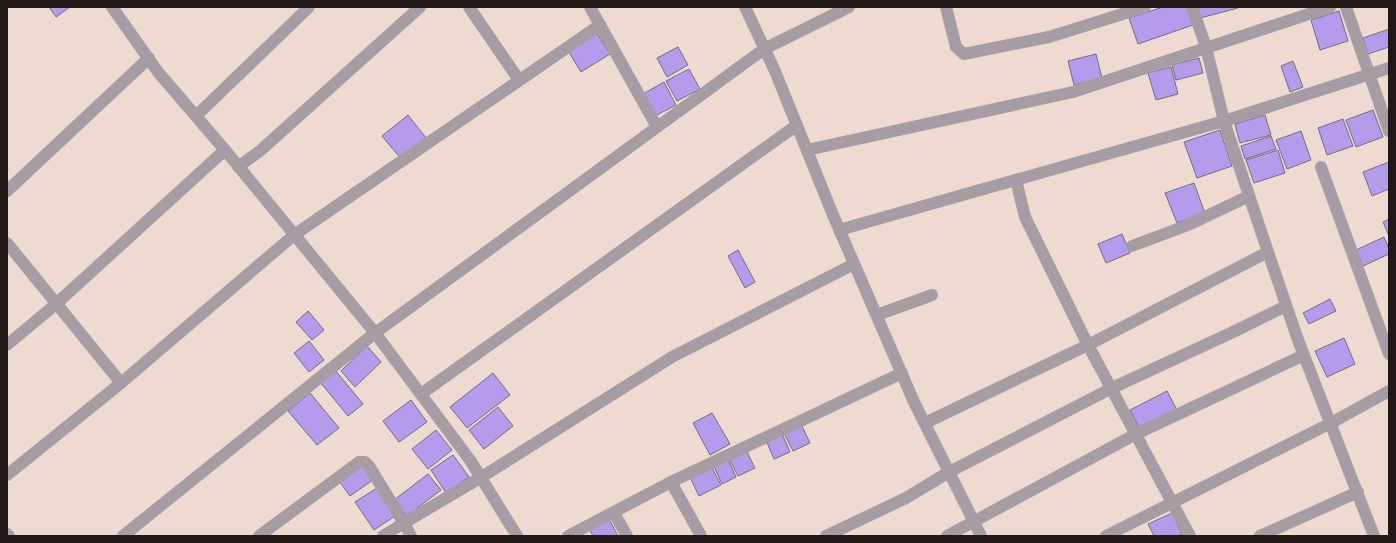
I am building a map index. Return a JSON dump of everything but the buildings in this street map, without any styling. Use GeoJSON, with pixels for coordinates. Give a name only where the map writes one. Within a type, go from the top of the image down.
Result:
{"type":"FeatureCollection","features":[{"type":"Feature","properties":{"kind":"street"},"geometry":{"type":"LineString","coordinates":[[112,7],[158,72],[225,150],[375,333],[481,477],[518,536]]}},
{"type":"Feature","properties":{"kind":"street"},"geometry":{"type":"LineString","coordinates":[[196,116],[309,7]]}},
{"type":"Feature","properties":{"kind":"street"},"geometry":{"type":"LineString","coordinates":[[238,167],[261,150],[420,7]]}},
{"type":"Feature","properties":{"kind":"street"},"geometry":{"type":"LineString","coordinates":[[469,7],[518,80]]}},
{"type":"Feature","properties":{"kind":"street"},"geometry":{"type":"LineString","coordinates":[[590,7],[657,127]]}},
{"type":"Feature","properties":{"kind":"street"},"geometry":{"type":"LineString","coordinates":[[745,7],[797,125],[854,264],[902,373],[949,472],[982,536]]}},
{"type":"Feature","properties":{"kind":"street"},"geometry":{"type":"LineString","coordinates":[[123,536],[375,333],[764,49],[850,7]]}},
{"type":"Feature","properties":{"kind":"street"},"geometry":{"type":"LineString","coordinates":[[946,7],[956,47],[964,54],[1049,37],[1145,7]]}},
{"type":"Feature","properties":{"kind":"street"},"geometry":{"type":"LineString","coordinates":[[1192,7],[1206,48],[1224,121],[1286,306],[1374,536]]}},
{"type":"Feature","properties":{"kind":"street"},"geometry":{"type":"LineString","coordinates":[[806,150],[1073,92],[1330,7]]}},
{"type":"Feature","properties":{"kind":"street"},"geometry":{"type":"LineString","coordinates":[[1346,7],[1389,131]]}},
{"type":"Feature","properties":{"kind":"street"},"geometry":{"type":"LineString","coordinates":[[7,476],[121,383],[294,235],[600,25]]}},
{"type":"Feature","properties":{"kind":"street"},"geometry":{"type":"LineString","coordinates":[[7,191],[149,58]]}},
{"type":"Feature","properties":{"kind":"street"},"geometry":{"type":"LineString","coordinates":[[840,230],[1224,121],[1389,68]]}},
{"type":"Feature","properties":{"kind":"street"},"geometry":{"type":"LineString","coordinates":[[421,394],[757,153],[781,138],[797,125]]}},
{"type":"Feature","properties":{"kind":"street"},"geometry":{"type":"LineString","coordinates":[[7,345],[56,304],[225,150]]}},
{"type":"Feature","properties":{"kind":"street"},"geometry":{"type":"LineString","coordinates":[[1321,167],[1389,354]]}},
{"type":"Feature","properties":{"kind":"street"},"geometry":{"type":"LineString","coordinates":[[1016,180],[1025,217],[1088,345],[1190,536]]}},
{"type":"Feature","properties":{"kind":"street"},"geometry":{"type":"LineString","coordinates":[[1132,246],[1188,225],[1249,196]]}},
{"type":"Feature","properties":{"kind":"street"},"geometry":{"type":"LineString","coordinates":[[7,243],[121,383]]}},
{"type":"Feature","properties":{"kind":"street"},"geometry":{"type":"LineString","coordinates":[[925,423],[1088,345],[1268,252]]}},
{"type":"Feature","properties":{"kind":"street"},"geometry":{"type":"LineString","coordinates":[[383,536],[481,477],[672,357],[854,264]]}},
{"type":"Feature","properties":{"kind":"street"},"geometry":{"type":"LineString","coordinates":[[877,316],[932,295]]}},
{"type":"Feature","properties":{"kind":"street"},"geometry":{"type":"LineString","coordinates":[[826,536],[906,498],[949,472],[1112,388],[1286,306]]}},
{"type":"Feature","properties":{"kind":"street"},"geometry":{"type":"LineString","coordinates":[[947,536],[1136,434],[1304,355]]}},
{"type":"Feature","properties":{"kind":"street"},"geometry":{"type":"LineString","coordinates":[[568,536],[671,482],[902,373]]}},
{"type":"Feature","properties":{"kind":"street"},"geometry":{"type":"LineString","coordinates":[[1106,536],[1331,423],[1389,390]]}},
{"type":"Feature","properties":{"kind":"street"},"geometry":{"type":"LineString","coordinates":[[259,536],[359,462],[365,462],[369,466],[411,536]]}},
{"type":"Feature","properties":{"kind":"street"},"geometry":{"type":"LineString","coordinates":[[671,482],[701,536]]}},
{"type":"Feature","properties":{"kind":"street"},"geometry":{"type":"LineString","coordinates":[[1260,536],[1358,492]]}},
{"type":"Feature","properties":{"kind":"street"},"geometry":{"type":"LineString","coordinates":[[614,513],[626,536]]}}]}
